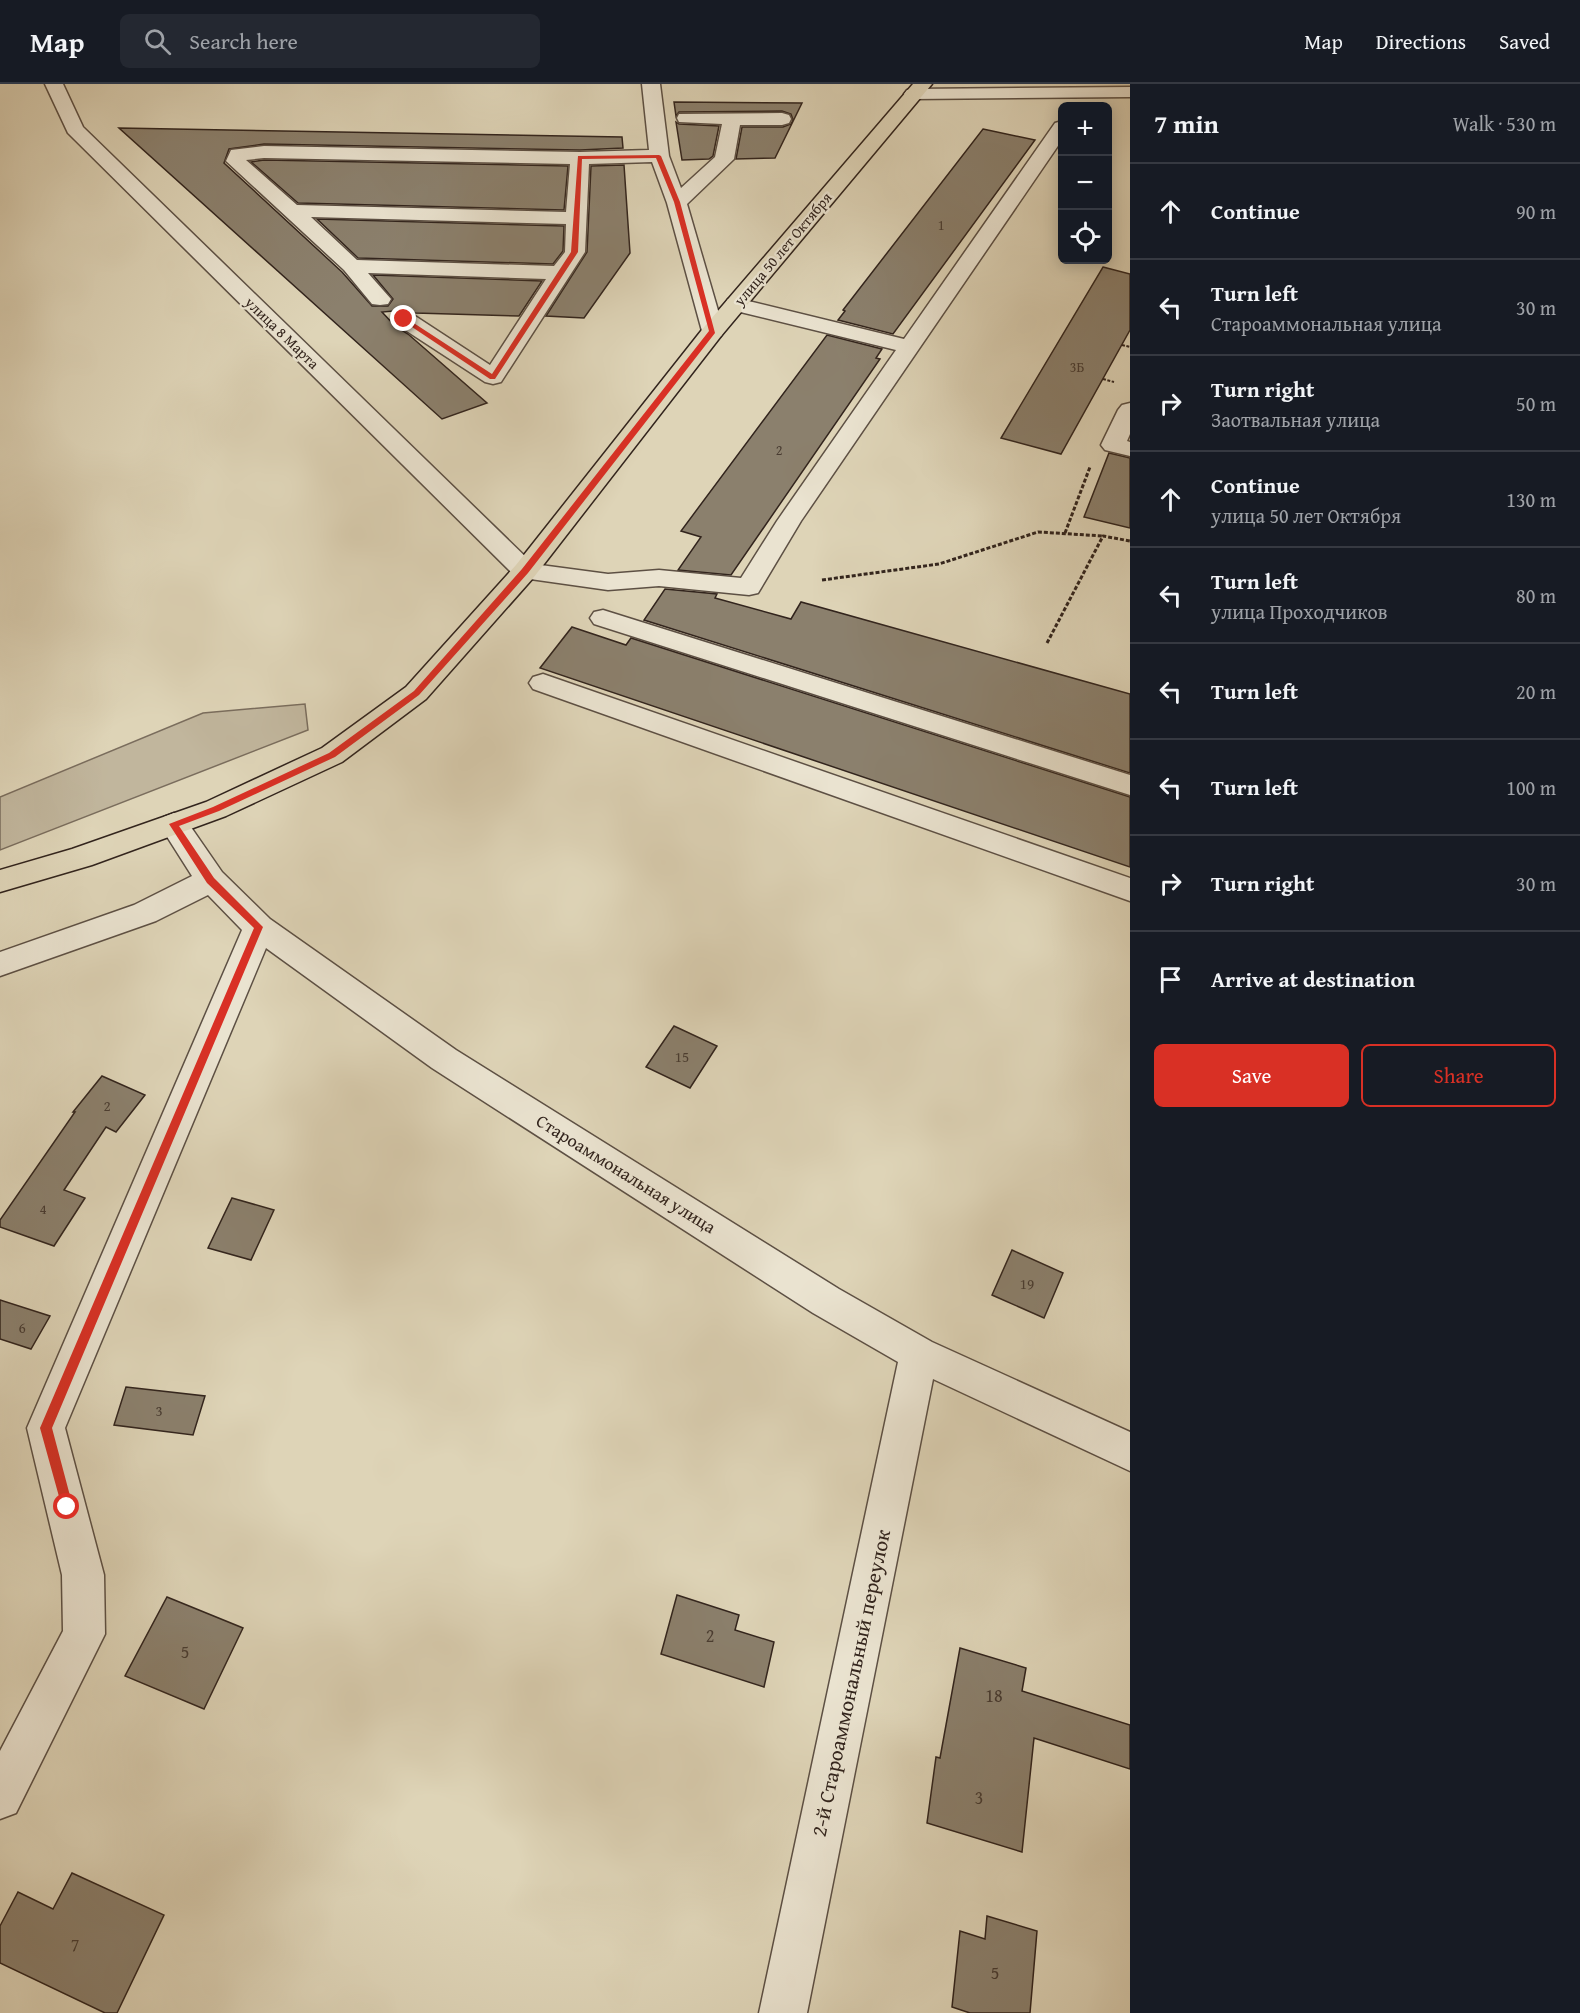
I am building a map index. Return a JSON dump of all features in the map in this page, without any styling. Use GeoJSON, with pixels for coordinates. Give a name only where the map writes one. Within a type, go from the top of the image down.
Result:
{"type":"FeatureCollection","features":[{"type":"Feature","properties":{"kind":"main road","name":"улица 50 лет Октября"},"geometry":{"type":"LineString","coordinates":[[0,880],[81,857],[216,809],[332,755],[417,693],[525,571],[713,331],[918,89]]}},
{"type":"Feature","properties":{"kind":"street","name":"улица 8 Марта"},"geometry":{"type":"LineString","coordinates":[[54,84],[75,129],[525,571]]}},
{"type":"Feature","properties":{"kind":"street"},"geometry":{"type":"LineString","coordinates":[[651,84],[659,156],[677,202],[713,331]]}},
{"type":"Feature","properties":{"kind":"street"},"geometry":{"type":"LineString","coordinates":[[918,89],[1103,95]]}},
{"type":"Feature","properties":{"kind":"street"},"geometry":{"type":"LineString","coordinates":[[686,118],[782,119]]}},
{"type":"Feature","properties":{"kind":"street"},"geometry":{"type":"LineString","coordinates":[[677,202],[724,159],[732,119]]}},
{"type":"Feature","properties":{"kind":"street"},"geometry":{"type":"LineString","coordinates":[[525,571],[608,582],[659,578],[749,587],[789,521],[1058,133]]}},
{"type":"Feature","properties":{"kind":"street"},"geometry":{"type":"LineString","coordinates":[[380,299],[351,266],[236,161],[238,154],[264,152],[580,158],[659,156]]}},
{"type":"Feature","properties":{"kind":"street"},"geometry":{"type":"LineString","coordinates":[[404,319],[493,377],[574,252],[580,158]]}},
{"type":"Feature","properties":{"kind":"street"},"geometry":{"type":"LineString","coordinates":[[292,211],[576,218]]}},
{"type":"Feature","properties":{"kind":"street"},"geometry":{"type":"LineString","coordinates":[[351,266],[560,273]]}},
{"type":"Feature","properties":{"kind":"street"},"geometry":{"type":"LineString","coordinates":[[736,304],[910,347]]}},
{"type":"Feature","properties":{"kind":"street"},"geometry":{"type":"LineString","coordinates":[[1130,410],[1113,445],[1130,449]]}},
{"type":"Feature","properties":{"kind":"street"},"geometry":{"type":"LineString","coordinates":[[603,618],[1130,785]]}},
{"type":"Feature","properties":{"kind":"street"},"geometry":{"type":"LineString","coordinates":[[543,683],[1130,890]]}},
{"type":"Feature","properties":{"kind":"street","name":"Староаммональная улица"},"geometry":{"type":"LineString","coordinates":[[174,824],[211,880],[259,927],[444,1059],[826,1301],[919,1354],[1130,1452]]}},
{"type":"Feature","properties":{"kind":"street"},"geometry":{"type":"LineString","coordinates":[[0,964],[145,913],[211,880]]}},
{"type":"Feature","properties":{"kind":"street"},"geometry":{"type":"LineString","coordinates":[[0,1797],[84,1634],[83,1575],[46,1428],[259,927]]}},
{"type":"Feature","properties":{"kind":"street","name":"2-й Староаммональный переулок"},"geometry":{"type":"LineString","coordinates":[[783,2013],[919,1354]]}},
{"type":"Feature","properties":{"kind":"path"},"geometry":{"type":"LineString","coordinates":[[1122,345],[1130,346]]}},
{"type":"Feature","properties":{"kind":"path"},"geometry":{"type":"LineString","coordinates":[[1065,533],[1092,463]]}},
{"type":"Feature","properties":{"kind":"path"},"geometry":{"type":"LineString","coordinates":[[822,580],[939,564],[1038,532],[1102,536],[1130,541]]}},
{"type":"Feature","properties":{"kind":"path"},"geometry":{"type":"LineString","coordinates":[[1047,643],[1102,536]]}},
{"type":"Feature","properties":{"kind":"shaded area"},"geometry":{"type":"Polygon","coordinates":[[[305,704],[308,730],[0,850],[0,797],[203,713],[305,704]]]}},
{"type":"Feature","properties":{"kind":"building"},"geometry":{"type":"Polygon","coordinates":[[[674,102],[802,103],[775,158],[736,159],[742,127],[783,127],[791,124],[793,120],[791,114],[782,111],[679,112],[676,116],[674,102]]]}},
{"type":"Feature","properties":{"kind":"building"},"geometry":{"type":"Polygon","coordinates":[[[676,122],[719,126],[713,156],[709,159],[682,160],[676,122]]]}},
{"type":"Feature","properties":{"kind":"building"},"geometry":{"type":"Polygon","coordinates":[[[119,128],[622,137],[623,148],[580,150],[264,144],[229,149],[224,163],[342,272],[372,306],[388,306],[393,299],[373,275],[542,281],[519,316],[415,313],[405,310],[382,312],[395,326],[408,334],[487,403],[442,419],[119,128]]]}},
{"type":"Feature","properties":{"kind":"building"},"geometry":{"type":"Polygon","coordinates":[[[983,129],[1035,140],[893,334],[838,320],[845,311],[843,310],[983,129]]]}},
{"type":"Feature","properties":{"kind":"building"},"geometry":{"type":"Polygon","coordinates":[[[264,160],[568,166],[564,210],[298,203],[251,162],[264,160]]]}},
{"type":"Feature","properties":{"kind":"building"},"geometry":{"type":"Polygon","coordinates":[[[624,165],[630,253],[584,318],[546,316],[587,252],[591,166],[624,165]]]}},
{"type":"Feature","properties":{"kind":"building"},"geometry":{"type":"Polygon","coordinates":[[[317,219],[564,226],[563,251],[553,264],[358,258],[317,219]]]}},
{"type":"Feature","properties":{"kind":"building"},"geometry":{"type":"Polygon","coordinates":[[[1103,267],[1130,274],[1130,330],[1061,454],[1001,438],[1103,267]]]}},
{"type":"Feature","properties":{"kind":"building"},"geometry":{"type":"Polygon","coordinates":[[[827,335],[882,349],[876,358],[880,359],[731,575],[678,570],[701,537],[681,531],[827,335]]]}},
{"type":"Feature","properties":{"kind":"building"},"geometry":{"type":"Polygon","coordinates":[[[1109,453],[1130,458],[1130,528],[1084,517],[1109,453]]]}},
{"type":"Feature","properties":{"kind":"building"},"geometry":{"type":"Polygon","coordinates":[[[665,589],[717,594],[715,598],[791,619],[801,602],[1130,694],[1130,773],[644,620],[665,589]]]}},
{"type":"Feature","properties":{"kind":"building"},"geometry":{"type":"Polygon","coordinates":[[[572,627],[626,645],[631,638],[1130,797],[1130,867],[540,668],[572,627]]]}},
{"type":"Feature","properties":{"kind":"building"},"geometry":{"type":"Polygon","coordinates":[[[674,1026],[717,1046],[690,1088],[646,1067],[674,1026]]]}},
{"type":"Feature","properties":{"kind":"building"},"geometry":{"type":"Polygon","coordinates":[[[102,1076],[145,1095],[116,1132],[106,1127],[64,1190],[85,1198],[54,1246],[0,1227],[0,1220],[75,1112],[73,1112],[102,1076]]]}},
{"type":"Feature","properties":{"kind":"building"},"geometry":{"type":"Polygon","coordinates":[[[232,1198],[274,1210],[251,1260],[208,1248],[232,1198]]]}},
{"type":"Feature","properties":{"kind":"building"},"geometry":{"type":"Polygon","coordinates":[[[1012,1250],[1063,1273],[1044,1318],[992,1295],[1012,1250]]]}},
{"type":"Feature","properties":{"kind":"building"},"geometry":{"type":"Polygon","coordinates":[[[0,1300],[50,1316],[31,1349],[0,1339],[0,1300]]]}},
{"type":"Feature","properties":{"kind":"building"},"geometry":{"type":"Polygon","coordinates":[[[126,1387],[205,1396],[193,1435],[114,1425],[126,1387]]]}},
{"type":"Feature","properties":{"kind":"building"},"geometry":{"type":"Polygon","coordinates":[[[677,1595],[739,1615],[735,1630],[774,1642],[764,1687],[661,1654],[677,1595]]]}},
{"type":"Feature","properties":{"kind":"building"},"geometry":{"type":"Polygon","coordinates":[[[167,1597],[243,1628],[204,1709],[125,1676],[167,1597]]]}},
{"type":"Feature","properties":{"kind":"building"},"geometry":{"type":"Polygon","coordinates":[[[960,1648],[1026,1668],[1022,1691],[1130,1725],[1130,1769],[1034,1738],[1022,1852],[927,1823],[936,1757],[940,1758],[960,1648]]]}},
{"type":"Feature","properties":{"kind":"building"},"geometry":{"type":"Polygon","coordinates":[[[72,1873],[164,1915],[117,2013],[105,2013],[0,1963],[0,1926],[18,1892],[53,1909],[72,1873]]]}},
{"type":"Feature","properties":{"kind":"building"},"geometry":{"type":"Polygon","coordinates":[[[987,1916],[1037,1931],[1030,2013],[970,2013],[952,2007],[960,1931],[985,1939],[987,1916]]]}},
{"type":"Feature","properties":{"kind":"route"},"geometry":{"type":"LineString","coordinates":[[67,1507],[46,1428],[259,927],[211,880],[174,824],[216,809],[332,755],[417,693],[525,571],[713,331],[677,202],[659,156],[580,158],[574,252],[493,377],[404,319]]}}]}
